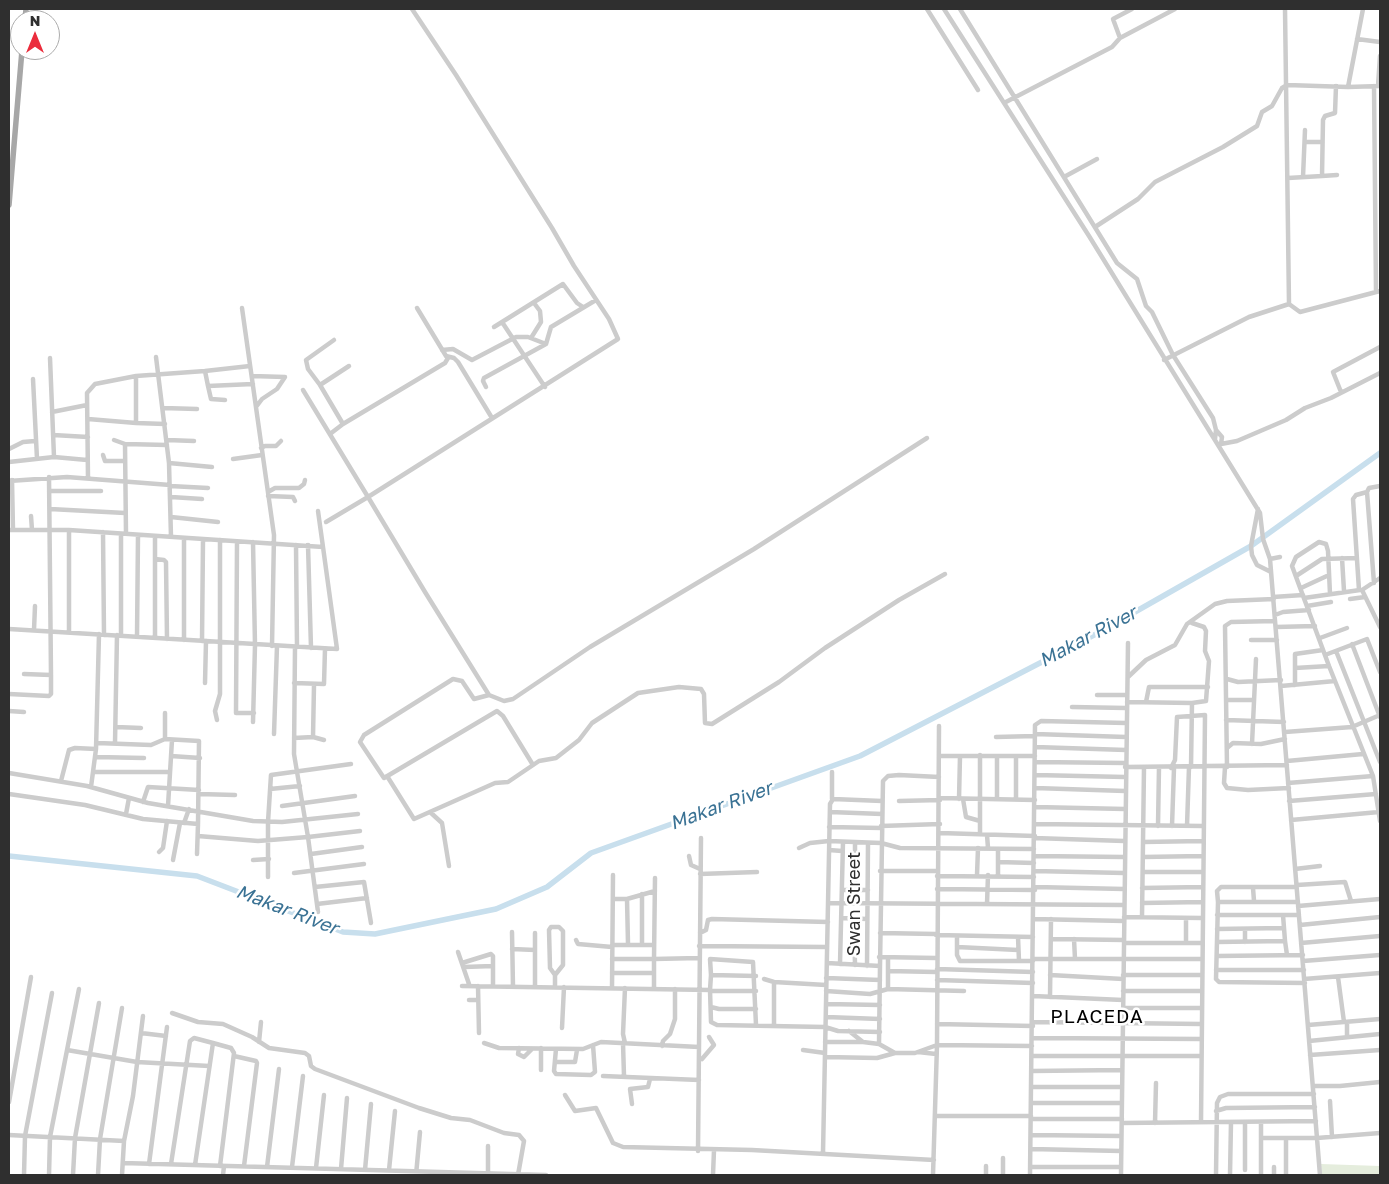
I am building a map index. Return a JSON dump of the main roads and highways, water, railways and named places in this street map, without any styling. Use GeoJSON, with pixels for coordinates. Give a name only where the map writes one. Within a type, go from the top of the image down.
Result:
{"type":"FeatureCollection","features":[{"type":"Feature","properties":{"kind":"main road"},"geometry":{"type":"LineString","coordinates":[[9,205],[21,60]]}},
{"type":"Feature","properties":{"kind":"waterway","name":"Makar River"},"geometry":{"type":"LineString","coordinates":[[9,856],[197,876],[343,932],[375,934],[496,909],[547,887],[591,853],[860,756],[1098,633],[1251,546],[1380,453]]}},
{"type":"Feature","properties":{"kind":"district","name":"PLACEDA"},"geometry":{"type":"Point","coordinates":[1097,1017]}}]}
